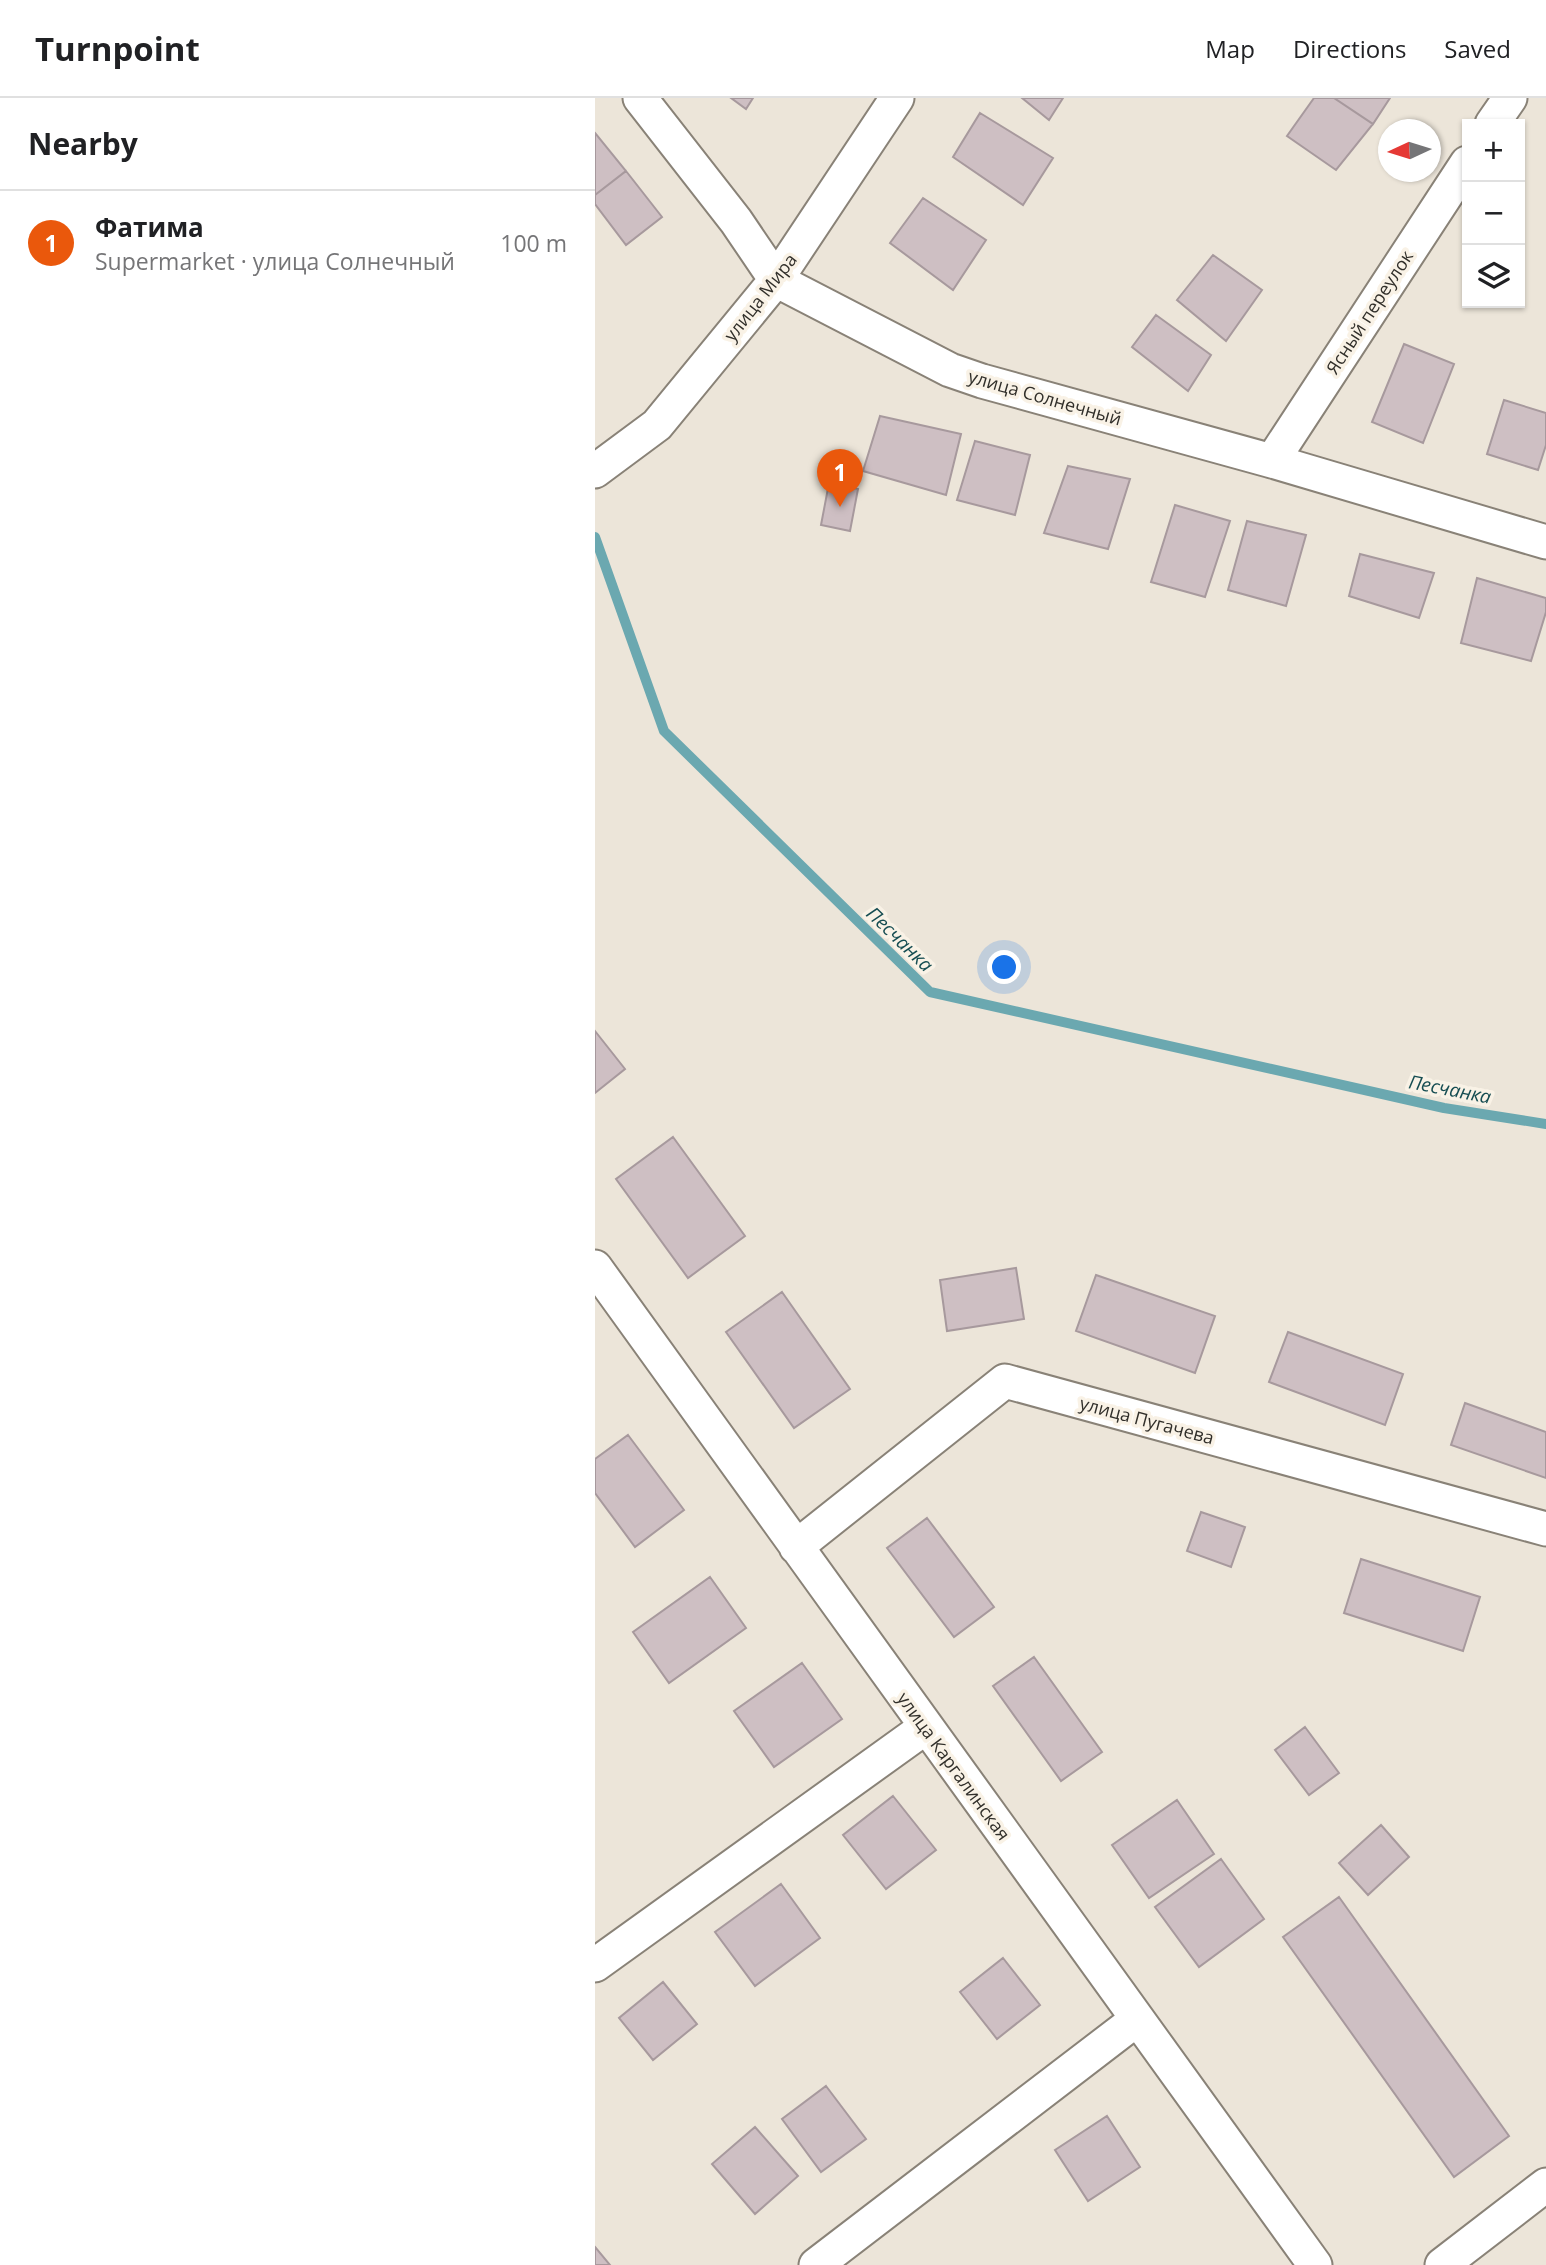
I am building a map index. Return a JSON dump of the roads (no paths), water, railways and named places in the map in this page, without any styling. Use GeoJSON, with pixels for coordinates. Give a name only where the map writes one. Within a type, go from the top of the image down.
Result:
{"type":"FeatureCollection","features":[{"type":"Feature","properties":{"kind":"street","name":"улица Солнечный"},"geometry":{"type":"LineString","coordinates":[[640,98],[736,221],[776,280],[950,370],[1546,542]]}},
{"type":"Feature","properties":{"kind":"street","name":"улица Мира"},"geometry":{"type":"LineString","coordinates":[[595,471],[657,425],[776,280],[897,98]]}},
{"type":"Feature","properties":{"kind":"street"},"geometry":{"type":"LineString","coordinates":[[1495,119],[1510,98]]}},
{"type":"Feature","properties":{"kind":"street","name":"Ясный переулок"},"geometry":{"type":"LineString","coordinates":[[1272,461],[1462,171]]}},
{"type":"Feature","properties":{"kind":"street","name":"улица Каргалинская"},"geometry":{"type":"LineString","coordinates":[[595,1267],[1315,2265]]}},
{"type":"Feature","properties":{"kind":"street","name":"улица Пугачева"},"geometry":{"type":"LineString","coordinates":[[796,1547],[1005,1381],[1546,1529]]}},
{"type":"Feature","properties":{"kind":"street"},"geometry":{"type":"LineString","coordinates":[[595,1965],[926,1727]]}},
{"type":"Feature","properties":{"kind":"street"},"geometry":{"type":"LineString","coordinates":[[816,2265],[1136,2020]]}},
{"type":"Feature","properties":{"kind":"street"},"geometry":{"type":"LineString","coordinates":[[1442,2265],[1546,2185]]}},
{"type":"Feature","properties":{"kind":"waterway","name":"Песчанка"},"geometry":{"type":"LineString","coordinates":[[595,537],[664,731],[930,992],[1444,1108],[1546,1124]]}},
{"type":"Feature","properties":{"kind":"place","name":"Фатима"},"geometry":{"type":"Point","coordinates":[840,507]}}]}
